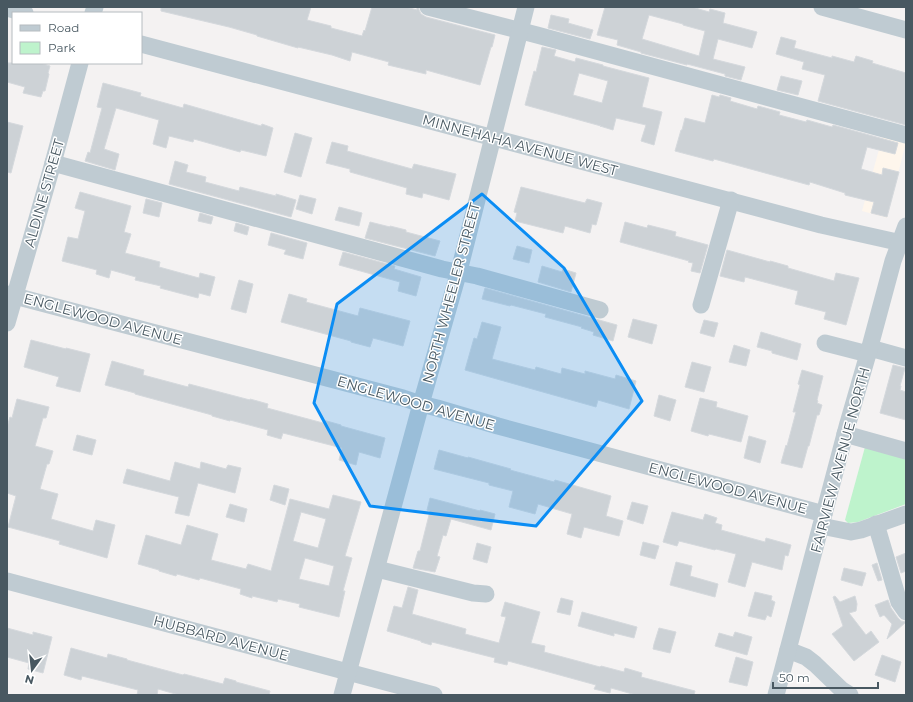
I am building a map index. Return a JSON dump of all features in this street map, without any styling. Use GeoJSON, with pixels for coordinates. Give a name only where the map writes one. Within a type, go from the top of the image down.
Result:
{"type":"FeatureCollection","features":[{"type":"Feature","properties":{"kind":"street"},"geometry":{"type":"LineString","coordinates":[[428,7],[906,135]]}},
{"type":"Feature","properties":{"kind":"street","name":"NORTH WHEELER STREET"},"geometry":{"type":"LineString","coordinates":[[342,695],[421,404],[459,271],[526,7]]}},
{"type":"Feature","properties":{"kind":"street"},"geometry":{"type":"LineString","coordinates":[[822,7],[906,30]]}},
{"type":"Feature","properties":{"kind":"street"},"geometry":{"type":"LineString","coordinates":[[7,8],[21,12]]}},
{"type":"Feature","properties":{"kind":"street","name":"MINNEHAHA AVENUE WEST"},"geometry":{"type":"LineString","coordinates":[[142,44],[821,225],[903,243]]}},
{"type":"Feature","properties":{"kind":"street","name":"ALDINE STREET"},"geometry":{"type":"LineString","coordinates":[[7,323],[11,295],[53,163],[80,64]]}},
{"type":"Feature","properties":{"kind":"street"},"geometry":{"type":"LineString","coordinates":[[53,163],[442,269],[459,271],[600,310]]}},
{"type":"Feature","properties":{"kind":"street"},"geometry":{"type":"LineString","coordinates":[[701,305],[731,200]]}},
{"type":"Feature","properties":{"kind":"street","name":"FAIRVIEW AVENUE NORTH"},"geometry":{"type":"LineString","coordinates":[[776,695],[845,434],[893,262],[903,243],[906,226]]}},
{"type":"Feature","properties":{"kind":"street","name":"ENGLEWOOD AVENUE"},"geometry":{"type":"LineString","coordinates":[[11,295],[403,398],[823,520],[851,532],[861,530],[906,514]]}},
{"type":"Feature","properties":{"kind":"street"},"geometry":{"type":"LineString","coordinates":[[825,343],[906,358]]}},
{"type":"Feature","properties":{"kind":"street"},"geometry":{"type":"LineString","coordinates":[[845,434],[906,451]]}},
{"type":"Feature","properties":{"kind":"street"},"geometry":{"type":"LineString","coordinates":[[876,524],[899,602],[906,612]]}},
{"type":"Feature","properties":{"kind":"street"},"geometry":{"type":"LineString","coordinates":[[377,568],[473,593],[486,594]]}},
{"type":"Feature","properties":{"kind":"street","name":"HUBBARD AVENUE"},"geometry":{"type":"LineString","coordinates":[[7,581],[434,695]]}},
{"type":"Feature","properties":{"kind":"street"},"geometry":{"type":"LineString","coordinates":[[788,650],[806,657],[842,690],[850,695]]}},
{"type":"Feature","properties":{"kind":"highlighted area"},"geometry":{"type":"Polygon","coordinates":[[[482,194],[564,268],[642,401],[536,526],[370,506],[314,403],[337,304],[482,194]]]}},
{"type":"Feature","properties":{"kind":"shaded area"},"geometry":{"type":"Polygon","coordinates":[[[883,135],[906,142],[887,218],[862,211],[883,135]]]}},
{"type":"Feature","properties":{"kind":"green space"},"geometry":{"type":"Polygon","coordinates":[[[865,447],[906,458],[906,504],[858,522],[848,523],[845,520],[865,447]]]}},
{"type":"Feature","properties":{"kind":"building"},"geometry":{"type":"Polygon","coordinates":[[[161,7],[311,7],[307,20],[362,36],[364,30],[365,31],[372,7],[406,7],[417,10],[418,7],[421,14],[426,17],[495,35],[480,85],[426,70],[426,74],[388,65],[389,62],[352,52],[350,61],[332,55],[298,48],[229,27],[161,11],[161,7]]]}},
{"type":"Feature","properties":{"kind":"building"},"geometry":{"type":"Polygon","coordinates":[[[605,7],[692,7],[709,12],[710,9],[725,13],[723,23],[757,32],[752,48],[718,39],[713,59],[745,67],[741,80],[725,76],[725,74],[641,53],[617,45],[618,40],[597,35],[605,7]],[[649,15],[642,39],[699,56],[705,31],[649,15]]]}},
{"type":"Feature","properties":{"kind":"building"},"geometry":{"type":"Polygon","coordinates":[[[551,15],[569,19],[568,23],[593,30],[590,39],[548,28],[551,15]]]}},
{"type":"Feature","properties":{"kind":"building"},"geometry":{"type":"Polygon","coordinates":[[[781,37],[796,41],[794,48],[854,62],[856,56],[873,61],[872,63],[906,73],[906,125],[818,101],[825,75],[802,69],[804,62],[776,54],[781,37]]]}},
{"type":"Feature","properties":{"kind":"building"},"geometry":{"type":"Polygon","coordinates":[[[542,47],[556,50],[554,56],[575,62],[576,58],[649,78],[642,107],[662,112],[654,145],[641,141],[646,125],[616,118],[613,130],[525,105],[534,71],[536,72],[542,47]],[[579,73],[573,95],[602,103],[608,81],[579,73]]]}},
{"type":"Feature","properties":{"kind":"building"},"geometry":{"type":"Polygon","coordinates":[[[7,63],[43,64],[50,66],[45,91],[43,91],[41,97],[23,93],[25,87],[7,82],[7,63]]]}},
{"type":"Feature","properties":{"kind":"building"},"geometry":{"type":"Polygon","coordinates":[[[781,76],[802,81],[798,95],[777,90],[781,76]]]}},
{"type":"Feature","properties":{"kind":"building"},"geometry":{"type":"Polygon","coordinates":[[[103,83],[141,93],[140,96],[183,108],[184,104],[273,128],[266,156],[241,150],[240,152],[194,139],[193,142],[169,136],[166,148],[153,144],[159,120],[116,108],[104,149],[119,154],[115,170],[85,161],[88,152],[90,153],[102,108],[97,107],[103,83]]]}},
{"type":"Feature","properties":{"kind":"building"},"geometry":{"type":"Polygon","coordinates":[[[712,95],[719,97],[720,95],[731,98],[730,101],[757,109],[758,106],[780,112],[779,115],[806,122],[807,120],[832,127],[833,125],[898,143],[895,154],[867,147],[861,169],[882,175],[883,168],[899,172],[887,217],[871,213],[874,202],[845,195],[845,193],[810,182],[809,185],[714,159],[713,161],[675,151],[685,118],[705,123],[712,95]]]}},
{"type":"Feature","properties":{"kind":"building"},"geometry":{"type":"Polygon","coordinates":[[[7,122],[23,126],[11,173],[7,172],[7,122]]]}},
{"type":"Feature","properties":{"kind":"building"},"geometry":{"type":"Polygon","coordinates":[[[295,133],[312,138],[301,177],[284,172],[295,133]]]}},
{"type":"Feature","properties":{"kind":"building"},"geometry":{"type":"Polygon","coordinates":[[[332,142],[348,146],[347,151],[412,169],[414,164],[456,174],[449,200],[423,193],[422,198],[406,194],[407,188],[350,172],[350,169],[326,163],[332,142]]]}},
{"type":"Feature","properties":{"kind":"building"},"geometry":{"type":"Polygon","coordinates":[[[175,161],[188,165],[186,172],[206,177],[205,182],[239,191],[240,187],[276,196],[276,194],[296,200],[291,217],[169,184],[175,161]]]}},
{"type":"Feature","properties":{"kind":"building"},"geometry":{"type":"Polygon","coordinates":[[[521,187],[585,203],[587,199],[602,203],[596,225],[592,224],[590,233],[565,226],[563,233],[515,221],[517,213],[514,212],[521,187]]]}},
{"type":"Feature","properties":{"kind":"building"},"geometry":{"type":"Polygon","coordinates":[[[80,192],[131,206],[124,232],[131,234],[125,253],[160,262],[159,267],[199,278],[200,273],[215,277],[210,296],[199,293],[198,298],[160,288],[161,286],[135,280],[136,277],[111,270],[109,278],[96,274],[97,270],[62,261],[68,237],[78,239],[85,211],[75,208],[80,192]]]}},
{"type":"Feature","properties":{"kind":"building"},"geometry":{"type":"Polygon","coordinates":[[[300,195],[316,199],[312,214],[296,209],[300,195]]]}},
{"type":"Feature","properties":{"kind":"building"},"geometry":{"type":"Polygon","coordinates":[[[146,199],[162,203],[159,217],[143,213],[146,199]]]}},
{"type":"Feature","properties":{"kind":"building"},"geometry":{"type":"Polygon","coordinates":[[[339,207],[362,213],[359,226],[335,220],[339,207]]]}},
{"type":"Feature","properties":{"kind":"building"},"geometry":{"type":"Polygon","coordinates":[[[200,213],[213,217],[211,224],[198,221],[200,213]]]}},
{"type":"Feature","properties":{"kind":"building"},"geometry":{"type":"Polygon","coordinates":[[[370,222],[406,230],[406,232],[440,241],[435,256],[365,238],[370,222]]]}},
{"type":"Feature","properties":{"kind":"building"},"geometry":{"type":"Polygon","coordinates":[[[625,222],[647,228],[648,225],[676,232],[675,236],[708,245],[700,273],[691,271],[693,263],[688,262],[689,261],[620,242],[625,222]]]}},
{"type":"Feature","properties":{"kind":"building"},"geometry":{"type":"Polygon","coordinates":[[[236,223],[249,227],[247,235],[234,231],[236,223]]]}},
{"type":"Feature","properties":{"kind":"building"},"geometry":{"type":"Polygon","coordinates":[[[271,233],[307,243],[303,259],[284,254],[286,250],[268,245],[271,233]]]}},
{"type":"Feature","properties":{"kind":"building"},"geometry":{"type":"Polygon","coordinates":[[[517,246],[532,250],[529,263],[513,259],[517,246]]]}},
{"type":"Feature","properties":{"kind":"building"},"geometry":{"type":"Polygon","coordinates":[[[727,250],[788,266],[788,268],[834,281],[836,273],[859,278],[846,325],[824,319],[826,312],[795,304],[798,291],[745,277],[744,282],[720,276],[727,250]]]}},
{"type":"Feature","properties":{"kind":"building"},"geometry":{"type":"Polygon","coordinates":[[[343,252],[395,266],[394,269],[421,277],[416,296],[398,291],[400,282],[339,265],[343,252]]]}},
{"type":"Feature","properties":{"kind":"building"},"geometry":{"type":"Polygon","coordinates":[[[542,266],[562,272],[563,269],[576,273],[571,292],[538,282],[542,266]]]}},
{"type":"Feature","properties":{"kind":"building"},"geometry":{"type":"Polygon","coordinates":[[[239,280],[253,284],[246,313],[231,309],[239,280]]]}},
{"type":"Feature","properties":{"kind":"building"},"geometry":{"type":"Polygon","coordinates":[[[485,288],[617,325],[613,341],[593,335],[594,332],[581,328],[582,327],[545,317],[546,314],[482,299],[485,288]]]}},
{"type":"Feature","properties":{"kind":"building"},"geometry":{"type":"Polygon","coordinates":[[[289,294],[307,299],[306,302],[358,316],[360,308],[410,321],[403,346],[373,338],[370,347],[281,322],[289,294]]]}},
{"type":"Feature","properties":{"kind":"building"},"geometry":{"type":"Polygon","coordinates":[[[633,319],[657,325],[652,344],[628,337],[633,319]]]}},
{"type":"Feature","properties":{"kind":"building"},"geometry":{"type":"Polygon","coordinates":[[[704,320],[718,323],[714,337],[700,333],[704,320]]]}},
{"type":"Feature","properties":{"kind":"building"},"geometry":{"type":"Polygon","coordinates":[[[482,322],[501,327],[492,359],[535,370],[536,367],[561,374],[562,368],[585,374],[585,371],[615,379],[616,375],[636,381],[629,409],[598,400],[596,407],[465,370],[474,338],[477,339],[482,322]]]}},
{"type":"Feature","properties":{"kind":"building"},"geometry":{"type":"Polygon","coordinates":[[[761,332],[801,344],[797,360],[757,347],[761,332]]]}},
{"type":"Feature","properties":{"kind":"building"},"geometry":{"type":"Polygon","coordinates":[[[31,340],[90,354],[80,392],[56,386],[59,377],[24,367],[31,340]]]}},
{"type":"Feature","properties":{"kind":"building"},"geometry":{"type":"Polygon","coordinates":[[[734,345],[750,350],[746,366],[729,362],[734,345]]]}},
{"type":"Feature","properties":{"kind":"building"},"geometry":{"type":"Polygon","coordinates":[[[112,361],[144,370],[143,375],[188,387],[189,384],[250,399],[268,404],[267,408],[323,423],[323,420],[385,438],[380,458],[359,452],[356,465],[339,460],[342,448],[283,433],[281,439],[267,435],[268,430],[230,421],[105,385],[112,361]]]}},
{"type":"Feature","properties":{"kind":"building"},"geometry":{"type":"Polygon","coordinates":[[[692,362],[711,367],[704,392],[685,387],[692,362]]]}},
{"type":"Feature","properties":{"kind":"building"},"geometry":{"type":"Polygon","coordinates":[[[893,365],[905,368],[900,390],[906,392],[906,420],[880,413],[893,365]]]}},
{"type":"Feature","properties":{"kind":"building"},"geometry":{"type":"Polygon","coordinates":[[[802,370],[823,376],[817,400],[817,403],[822,405],[819,415],[817,415],[802,468],[781,463],[796,412],[793,412],[802,370]]]}},
{"type":"Feature","properties":{"kind":"building"},"geometry":{"type":"Polygon","coordinates":[[[659,395],[676,400],[670,421],[654,416],[659,395]]]}},
{"type":"Feature","properties":{"kind":"building"},"geometry":{"type":"Polygon","coordinates":[[[700,398],[717,402],[716,407],[748,416],[741,442],[709,434],[708,436],[691,431],[700,398]]]}},
{"type":"Feature","properties":{"kind":"building"},"geometry":{"type":"Polygon","coordinates":[[[17,399],[49,407],[46,418],[43,418],[35,446],[53,451],[49,464],[47,464],[40,489],[58,494],[51,519],[93,531],[96,520],[115,525],[107,558],[59,544],[60,541],[8,527],[16,496],[7,493],[7,427],[10,417],[12,418],[17,399]]]}},
{"type":"Feature","properties":{"kind":"building"},"geometry":{"type":"Polygon","coordinates":[[[77,435],[96,440],[92,455],[73,450],[77,435]]]}},
{"type":"Feature","properties":{"kind":"building"},"geometry":{"type":"Polygon","coordinates":[[[749,436],[766,441],[760,463],[744,458],[749,436]]]}},
{"type":"Feature","properties":{"kind":"building"},"geometry":{"type":"Polygon","coordinates":[[[439,450],[554,482],[555,480],[611,496],[606,516],[623,521],[619,536],[584,527],[581,538],[567,534],[572,514],[538,504],[535,514],[509,507],[513,491],[489,485],[489,483],[434,469],[439,450]]]}},
{"type":"Feature","properties":{"kind":"building"},"geometry":{"type":"Polygon","coordinates":[[[175,462],[200,469],[201,462],[226,469],[228,465],[241,468],[235,493],[198,483],[189,516],[175,513],[179,497],[123,483],[127,469],[170,481],[175,462]]]}},
{"type":"Feature","properties":{"kind":"building"},"geometry":{"type":"Polygon","coordinates":[[[274,485],[289,489],[285,505],[270,500],[274,485]]]}},
{"type":"Feature","properties":{"kind":"building"},"geometry":{"type":"Polygon","coordinates":[[[333,495],[361,502],[345,556],[352,558],[343,591],[345,591],[339,617],[299,607],[300,604],[278,599],[277,602],[252,596],[252,598],[240,594],[241,589],[200,578],[199,580],[177,574],[176,576],[138,564],[146,535],[181,545],[187,525],[218,534],[211,560],[246,569],[248,564],[271,571],[290,499],[329,509],[333,495]],[[301,512],[293,541],[318,548],[326,519],[301,512]],[[305,558],[299,579],[329,586],[334,566],[305,558]]]}},
{"type":"Feature","properties":{"kind":"building"},"geometry":{"type":"Polygon","coordinates":[[[430,498],[495,514],[491,530],[451,519],[446,536],[443,535],[437,556],[440,557],[435,572],[413,568],[418,551],[420,551],[430,511],[427,510],[430,498]]]}},
{"type":"Feature","properties":{"kind":"building"},"geometry":{"type":"Polygon","coordinates":[[[632,502],[648,506],[643,524],[627,519],[632,502]]]}},
{"type":"Feature","properties":{"kind":"building"},"geometry":{"type":"Polygon","coordinates":[[[230,504],[247,509],[244,522],[226,517],[230,504]]]}},
{"type":"Feature","properties":{"kind":"building"},"geometry":{"type":"Polygon","coordinates":[[[672,512],[703,520],[705,514],[717,518],[715,523],[722,525],[721,530],[765,542],[766,538],[791,545],[788,556],[785,555],[782,570],[752,562],[745,587],[728,582],[736,554],[679,541],[677,546],[663,542],[672,512]]]}},
{"type":"Feature","properties":{"kind":"building"},"geometry":{"type":"Polygon","coordinates":[[[643,542],[659,546],[655,559],[640,555],[643,542]]]}},
{"type":"Feature","properties":{"kind":"building"},"geometry":{"type":"Polygon","coordinates":[[[477,543],[491,547],[487,563],[473,559],[477,543]]]}},
{"type":"Feature","properties":{"kind":"building"},"geometry":{"type":"Polygon","coordinates":[[[906,553],[906,571],[901,573],[896,557],[906,553]]]}},
{"type":"Feature","properties":{"kind":"building"},"geometry":{"type":"Polygon","coordinates":[[[676,562],[692,566],[690,576],[718,584],[715,597],[670,585],[676,562]]]}},
{"type":"Feature","properties":{"kind":"building"},"geometry":{"type":"Polygon","coordinates":[[[877,563],[882,580],[878,581],[872,565],[877,563]]]}},
{"type":"Feature","properties":{"kind":"building"},"geometry":{"type":"Polygon","coordinates":[[[844,568],[866,573],[862,586],[841,580],[844,568]]]}},
{"type":"Feature","properties":{"kind":"building"},"geometry":{"type":"Polygon","coordinates":[[[408,587],[418,590],[412,614],[466,629],[465,634],[499,643],[506,617],[501,616],[505,602],[540,612],[531,643],[545,646],[544,652],[624,672],[625,668],[642,673],[641,677],[695,691],[694,695],[636,695],[611,688],[610,693],[594,689],[596,685],[508,661],[507,665],[494,662],[495,658],[432,642],[431,645],[387,631],[394,606],[402,608],[408,587]]]}},
{"type":"Feature","properties":{"kind":"building"},"geometry":{"type":"Polygon","coordinates":[[[755,592],[772,596],[771,600],[775,602],[771,617],[767,615],[765,620],[748,616],[755,592]]]}},
{"type":"Feature","properties":{"kind":"building"},"geometry":{"type":"Polygon","coordinates":[[[835,596],[840,602],[855,596],[857,604],[856,611],[849,613],[866,635],[871,631],[879,642],[854,661],[832,634],[843,626],[833,597],[835,596]]]}},
{"type":"Feature","properties":{"kind":"building"},"geometry":{"type":"Polygon","coordinates":[[[561,598],[573,601],[570,615],[557,612],[561,598]]]}},
{"type":"Feature","properties":{"kind":"building"},"geometry":{"type":"Polygon","coordinates":[[[888,600],[891,608],[898,618],[901,621],[906,622],[887,639],[892,624],[884,615],[880,617],[875,605],[888,600]]]}},
{"type":"Feature","properties":{"kind":"building"},"geometry":{"type":"Polygon","coordinates":[[[582,612],[637,627],[634,638],[614,633],[614,636],[578,626],[582,612]]]}},
{"type":"Feature","properties":{"kind":"building"},"geometry":{"type":"Polygon","coordinates":[[[7,628],[33,635],[33,632],[52,637],[43,673],[28,669],[29,663],[7,657],[7,628]]]}},
{"type":"Feature","properties":{"kind":"building"},"geometry":{"type":"Polygon","coordinates":[[[659,628],[676,632],[670,653],[653,649],[659,628]]]}},
{"type":"Feature","properties":{"kind":"building"},"geometry":{"type":"Polygon","coordinates":[[[735,632],[752,637],[747,655],[715,646],[719,633],[733,637],[735,632]]]}},
{"type":"Feature","properties":{"kind":"building"},"geometry":{"type":"Polygon","coordinates":[[[71,648],[107,658],[108,654],[183,675],[223,684],[225,678],[270,691],[269,695],[179,695],[158,689],[157,695],[137,695],[138,690],[82,676],[81,680],[64,675],[71,648]]]}},
{"type":"Feature","properties":{"kind":"building"},"geometry":{"type":"Polygon","coordinates":[[[882,655],[901,662],[895,682],[875,675],[882,655]]]}},
{"type":"Feature","properties":{"kind":"building"},"geometry":{"type":"Polygon","coordinates":[[[736,657],[753,662],[747,686],[729,682],[736,657]]]}}]}
